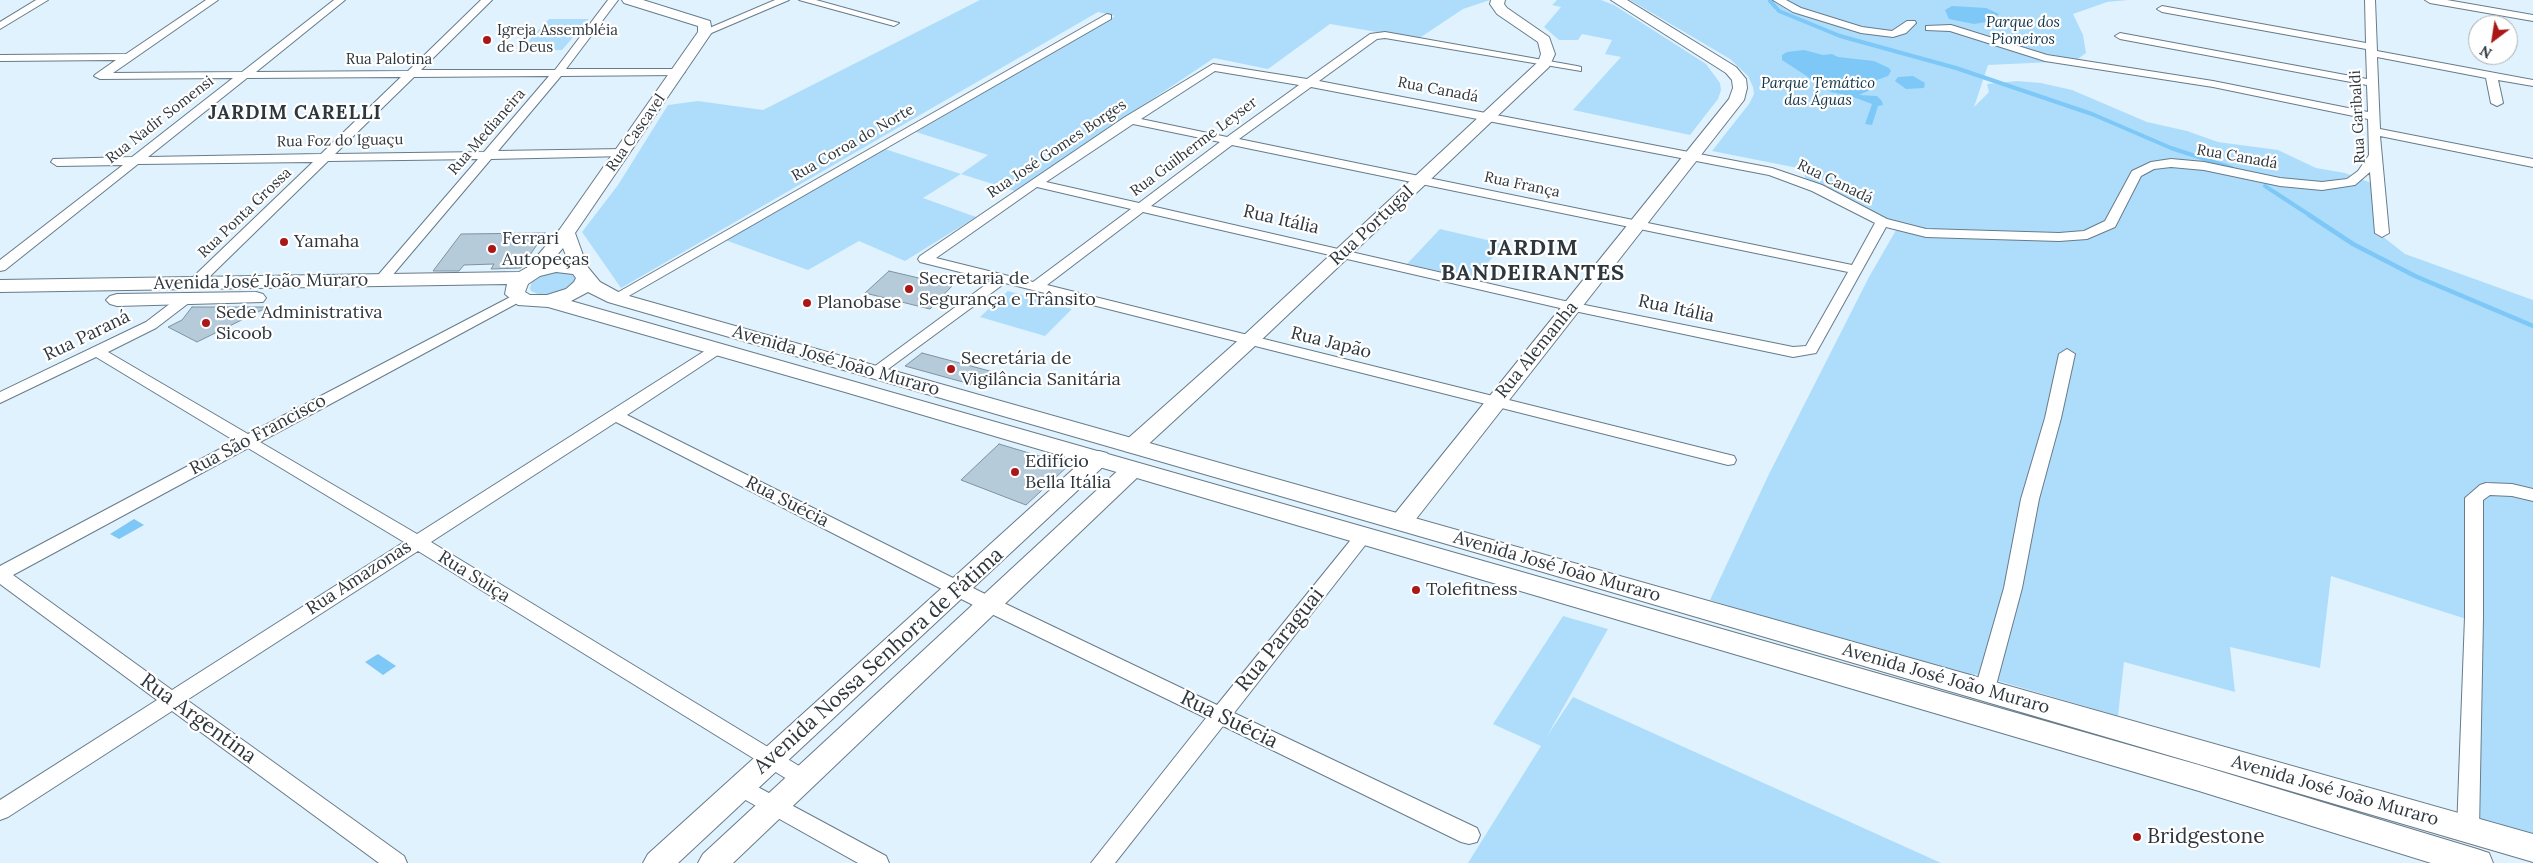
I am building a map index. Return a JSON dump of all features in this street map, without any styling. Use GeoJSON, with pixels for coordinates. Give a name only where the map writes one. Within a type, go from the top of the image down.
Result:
{"type":"FeatureCollection","features":[{"type":"Feature","properties":{"kind":"main road","name":"Avenida José João Muraro"},"geometry":{"type":"LineString","coordinates":[[0,286],[196,282],[317,289],[522,285],[556,266],[582,273],[602,293],[615,298],[875,372],[1103,448]]}},
{"type":"Feature","properties":{"kind":"main road","name":"Avenida José João Muraro"},"geometry":{"type":"LineString","coordinates":[[0,301],[185,299],[317,289],[380,281],[522,285],[536,302],[549,301],[573,293],[583,285],[582,273]]}},
{"type":"Feature","properties":{"kind":"main road","name":"Avenida José João Muraro"},"geometry":{"type":"LineString","coordinates":[[549,301],[993,427],[996,420],[1003,416],[1133,457],[1364,535],[1535,587],[2199,778],[2349,824],[2443,858],[2477,863]]}},
{"type":"Feature","properties":{"kind":"main road","name":"Avenida José João Muraro"},"geometry":{"type":"LineString","coordinates":[[1133,457],[1401,522],[2533,848]]}},
{"type":"Feature","properties":{"kind":"main road"},"geometry":{"type":"LineString","coordinates":[[1444,558],[1505,572],[1512,567],[1510,553]]}},
{"type":"Feature","properties":{"kind":"main road"},"geometry":{"type":"LineString","coordinates":[[1535,587],[1529,581],[1530,574],[1535,569],[1543,568],[1627,588]]}},
{"type":"Feature","properties":{"kind":"main road"},"geometry":{"type":"LineString","coordinates":[[2349,824],[2338,818],[2333,812],[2336,801],[2343,799],[2367,803],[2436,820]]}},
{"type":"Feature","properties":{"kind":"street"},"geometry":{"type":"LineString","coordinates":[[0,26],[44,0]]}},
{"type":"Feature","properties":{"kind":"street"},"geometry":{"type":"LineString","coordinates":[[0,58],[130,57],[213,0]]}},
{"type":"Feature","properties":{"kind":"street","name":"Rua Nadir Somensi"},"geometry":{"type":"LineString","coordinates":[[0,267],[340,0]]}},
{"type":"Feature","properties":{"kind":"street","name":"Rua Ponta Grossa"},"geometry":{"type":"LineString","coordinates":[[196,282],[487,0]]}},
{"type":"Feature","properties":{"kind":"street","name":"Rua Medianeira"},"geometry":{"type":"LineString","coordinates":[[380,281],[558,73],[613,0]]}},
{"type":"Feature","properties":{"kind":"street"},"geometry":{"type":"LineString","coordinates":[[629,0],[705,28],[784,0]]}},
{"type":"Feature","properties":{"kind":"street"},"geometry":{"type":"LineString","coordinates":[[804,0],[894,23]]}},
{"type":"Feature","properties":{"kind":"street"},"geometry":{"type":"LineString","coordinates":[[1498,0],[1497,4],[1502,10],[1544,40],[1548,54],[1544,64],[1577,69]]}},
{"type":"Feature","properties":{"kind":"street","name":"Rua Alemanha"},"geometry":{"type":"LineString","coordinates":[[1401,522],[1690,154],[1736,100],[1740,88],[1739,79],[1707,54],[1618,0]]}},
{"type":"Feature","properties":{"kind":"street","name":"Rua Garibaldi"},"geometry":{"type":"LineString","coordinates":[[2370,0],[2375,156],[2382,233]]}},
{"type":"Feature","properties":{"kind":"street"},"geometry":{"type":"LineString","coordinates":[[2430,0],[2533,18]]}},
{"type":"Feature","properties":{"kind":"street"},"geometry":{"type":"LineString","coordinates":[[1779,1],[1797,10],[1861,30],[1893,34],[1902,31],[1911,23]]}},
{"type":"Feature","properties":{"kind":"street"},"geometry":{"type":"LineString","coordinates":[[2162,9],[2533,83]]}},
{"type":"Feature","properties":{"kind":"street","name":"Rua Coroa do Norte"},"geometry":{"type":"LineString","coordinates":[[615,298],[1108,17]]}},
{"type":"Feature","properties":{"kind":"street","name":"Rua Cascavel"},"geometry":{"type":"LineString","coordinates":[[522,285],[566,233],[678,72],[705,28]]}},
{"type":"Feature","properties":{"kind":"street"},"geometry":{"type":"LineString","coordinates":[[1930,28],[1951,28],[2045,58],[2213,84],[2374,117]]}},
{"type":"Feature","properties":{"kind":"street","name":"Rua Guilherme Leyser"},"geometry":{"type":"LineString","coordinates":[[1034,288],[1228,141],[1374,36],[1385,35],[1544,64]]}},
{"type":"Feature","properties":{"kind":"street"},"geometry":{"type":"LineString","coordinates":[[2120,36],[2372,83]]}},
{"type":"Feature","properties":{"kind":"street","name":"Rua Palotina"},"geometry":{"type":"LineString","coordinates":[[130,57],[100,76],[678,72]]}},
{"type":"Feature","properties":{"kind":"street","name":"Rua Portugal"},"geometry":{"type":"LineString","coordinates":[[1133,457],[1249,341],[1544,64]]}},
{"type":"Feature","properties":{"kind":"street","name":"Rua Canadá"},"geometry":{"type":"LineString","coordinates":[[1209,68],[1218,66],[1690,154],[1772,172],[1799,180],[1882,222],[1926,233],[2059,237],[2088,235],[2110,224],[2136,174],[2151,166],[2171,163],[2204,166],[2280,182],[2322,186],[2351,182],[2362,174],[2375,156]]}},
{"type":"Feature","properties":{"kind":"street","name":"Rua José Gomes Borges"},"geometry":{"type":"LineString","coordinates":[[925,259],[1035,183],[1209,68]]}},
{"type":"Feature","properties":{"kind":"street"},"geometry":{"type":"LineString","coordinates":[[2490,75],[2497,103]]}},
{"type":"Feature","properties":{"kind":"street","name":"Rua França"},"geometry":{"type":"LineString","coordinates":[[1129,120],[1856,270]]}},
{"type":"Feature","properties":{"kind":"street"},"geometry":{"type":"LineString","coordinates":[[2374,131],[2533,163]]}},
{"type":"Feature","properties":{"kind":"street","name":"Rua Foz do Iguaçu"},"geometry":{"type":"LineString","coordinates":[[57,162],[622,153]]}},
{"type":"Feature","properties":{"kind":"street","name":"Rua Itália"},"geometry":{"type":"LineString","coordinates":[[1035,183],[1572,306],[1793,352],[1811,350],[1856,270]]}},
{"type":"Feature","properties":{"kind":"street"},"geometry":{"type":"LineString","coordinates":[[1856,270],[1882,222]]}},
{"type":"Feature","properties":{"kind":"street"},"geometry":{"type":"LineString","coordinates":[[566,233],[582,273]]}},
{"type":"Feature","properties":{"kind":"street","name":"Rua Japão"},"geometry":{"type":"LineString","coordinates":[[925,259],[1001,280],[1728,460]]}},
{"type":"Feature","properties":{"kind":"street"},"geometry":{"type":"LineString","coordinates":[[875,372],[1001,280]]}},
{"type":"Feature","properties":{"kind":"street","name":"Rua São Francisco"},"geometry":{"type":"LineString","coordinates":[[0,574],[247,440],[522,285]]}},
{"type":"Feature","properties":{"kind":"street","name":"Rua Paraná"},"geometry":{"type":"LineString","coordinates":[[0,398],[151,325],[185,299]]}},
{"type":"Feature","properties":{"kind":"street","name":"Rua Amazonas"},"geometry":{"type":"LineString","coordinates":[[0,811],[416,541],[719,348]]}},
{"type":"Feature","properties":{"kind":"street","name":"Rua Suiça"},"geometry":{"type":"LineString","coordinates":[[98,352],[416,541],[802,778]]}},
{"type":"Feature","properties":{"kind":"street"},"geometry":{"type":"LineString","coordinates":[[1984,689],[2013,588],[2030,499],[2053,418],[2067,354]]}},
{"type":"Feature","properties":{"kind":"street","name":"Rua Suécia"},"geometry":{"type":"LineString","coordinates":[[615,415],[958,589],[1469,835]]}},
{"type":"Feature","properties":{"kind":"street","name":"Avenida Nossa Senhora de Fátima"},"geometry":{"type":"LineString","coordinates":[[658,863],[958,589],[1103,448]]}},
{"type":"Feature","properties":{"kind":"street","name":"Avenida Nossa Senhora de Fátima"},"geometry":{"type":"LineString","coordinates":[[713,863],[989,604],[1133,457]]}},
{"type":"Feature","properties":{"kind":"street"},"geometry":{"type":"LineString","coordinates":[[2468,830],[2474,617],[2474,498],[2486,489],[2512,490],[2533,495]]}},
{"type":"Feature","properties":{"kind":"street","name":"Rua Paraguai"},"geometry":{"type":"LineString","coordinates":[[1102,863],[1364,535]]}},
{"type":"Feature","properties":{"kind":"street","name":"Rua Argentina"},"geometry":{"type":"LineString","coordinates":[[0,574],[396,863]]}},
{"type":"Feature","properties":{"kind":"street"},"geometry":{"type":"LineString","coordinates":[[740,787],[878,863]]}},
{"type":"Feature","properties":{"kind":"green space"},"geometry":{"type":"Polygon","coordinates":[[[980,0],[1490,0],[1463,9],[1418,39],[1330,24],[1268,69],[1214,58],[1015,191],[961,174],[988,155],[916,132],[1115,16],[1098,12],[621,288],[582,232],[618,185],[668,105],[698,101],[763,110],[980,0]]]}},
{"type":"Feature","properties":{"kind":"green space"},"geometry":{"type":"Polygon","coordinates":[[[1557,0],[1601,0],[1614,5],[1706,64],[1720,83],[1721,90],[1718,99],[1690,135],[1573,110],[1621,57],[1605,54],[1612,40],[1582,34],[1578,40],[1559,40],[1544,27],[1561,7],[1552,5],[1557,0]]]}},
{"type":"Feature","properties":{"kind":"green space"},"geometry":{"type":"Polygon","coordinates":[[[1630,0],[2128,0],[2107,2],[2073,14],[2083,35],[2086,53],[2075,61],[1988,65],[1974,107],[1989,92],[1987,84],[2017,81],[2041,83],[2072,90],[2147,122],[2187,131],[2218,142],[2278,150],[2316,168],[2345,173],[2374,184],[2377,232],[2405,254],[2533,300],[2533,835],[2478,819],[2479,623],[2331,576],[2320,668],[2230,647],[2235,692],[2124,662],[2118,716],[1975,674],[1969,682],[1710,600],[1769,474],[1869,277],[1899,225],[1806,180],[1803,169],[1712,151],[1749,104],[1754,94],[1748,76],[1730,59],[1630,0]]]}},
{"type":"Feature","properties":{"kind":"green space"},"geometry":{"type":"Polygon","coordinates":[[[549,19],[589,19],[562,50],[520,50],[549,19]]]}},
{"type":"Feature","properties":{"kind":"green space"},"geometry":{"type":"Polygon","coordinates":[[[885,149],[961,174],[923,198],[976,217],[905,261],[859,241],[808,270],[725,240],[885,149]]]}},
{"type":"Feature","properties":{"kind":"green space"},"geometry":{"type":"Polygon","coordinates":[[[1440,229],[1504,244],[1474,279],[1407,264],[1440,229]]]}},
{"type":"Feature","properties":{"kind":"green space"},"geometry":{"type":"Polygon","coordinates":[[[556,271],[573,273],[575,282],[567,289],[554,294],[540,295],[531,291],[532,281],[542,275],[556,271]]]}},
{"type":"Feature","properties":{"kind":"green space"},"geometry":{"type":"Polygon","coordinates":[[[1008,291],[1072,309],[1045,336],[980,317],[1008,291]]]}},
{"type":"Feature","properties":{"kind":"green space"},"geometry":{"type":"Polygon","coordinates":[[[1563,616],[1608,629],[1547,736],[1573,697],[1941,863],[1468,863],[1541,746],[1493,724],[1563,616]]]}},
{"type":"Feature","properties":{"kind":"shaded area"},"geometry":{"type":"Polygon","coordinates":[[[1952,6],[1986,8],[1999,14],[1992,21],[1974,24],[1949,19],[1945,10],[1952,6]]]}},
{"type":"Feature","properties":{"kind":"shaded area"},"geometry":{"type":"Polygon","coordinates":[[[1804,50],[1823,55],[1832,54],[1838,57],[1874,61],[1889,68],[1891,71],[1888,76],[1874,81],[1870,90],[1859,95],[1877,96],[1882,101],[1883,105],[1878,106],[1872,125],[1865,124],[1872,104],[1831,92],[1782,60],[1782,55],[1787,52],[1804,50]]]}},
{"type":"Feature","properties":{"kind":"shaded area"},"geometry":{"type":"Polygon","coordinates":[[[1913,76],[1925,83],[1924,88],[1906,89],[1895,81],[1898,77],[1913,76]]]}},
{"type":"Feature","properties":{"kind":"shaded area"},"geometry":{"type":"Polygon","coordinates":[[[134,519],[144,525],[119,539],[110,534],[134,519]]]}},
{"type":"Feature","properties":{"kind":"shaded area"},"geometry":{"type":"Polygon","coordinates":[[[378,654],[396,666],[383,675],[365,662],[378,654]]]}},
{"type":"Feature","properties":{"kind":"building","name":"Ferrari Autopeças"},"geometry":{"type":"Polygon","coordinates":[[[545,233],[521,268],[491,269],[494,264],[464,265],[459,271],[433,271],[461,234],[545,233]]]}},
{"type":"Feature","properties":{"kind":"building","name":"Secretaria de Segurança e Trânsito"},"geometry":{"type":"Polygon","coordinates":[[[889,271],[952,286],[930,309],[865,293],[889,271]]]}},
{"type":"Feature","properties":{"kind":"building","name":"Sede Administrativa Sicoob"},"geometry":{"type":"Polygon","coordinates":[[[192,307],[268,307],[197,342],[168,327],[182,320],[192,307]]]}},
{"type":"Feature","properties":{"kind":"building","name":"Secretária de Vigilância Sanitária"},"geometry":{"type":"Polygon","coordinates":[[[922,353],[997,373],[981,387],[905,366],[922,353]]]}},
{"type":"Feature","properties":{"kind":"building","name":"Edifício Bella Itália"},"geometry":{"type":"Polygon","coordinates":[[[999,444],[1069,465],[1026,505],[961,480],[999,444]]]}},
{"type":"Feature","properties":{"kind":"waterway"},"geometry":{"type":"LineString","coordinates":[[1773,0],[1770,1],[1779,11],[1840,36],[1956,68],[2092,114],[2171,148],[2232,168]]}},
{"type":"Feature","properties":{"kind":"waterway"},"geometry":{"type":"LineString","coordinates":[[2265,186],[2311,216]]}},
{"type":"Feature","properties":{"kind":"waterway"},"geometry":{"type":"LineString","coordinates":[[2309,215],[2353,244],[2415,276],[2533,326]]}},
{"type":"Feature","properties":{"kind":"place","name":"Igreja Assembléia de Deus"},"geometry":{"type":"Point","coordinates":[487,40]}},
{"type":"Feature","properties":{"kind":"place","name":"Yamaha"},"geometry":{"type":"Point","coordinates":[284,242]}},
{"type":"Feature","properties":{"kind":"place","name":"Ferrari Autopeças"},"geometry":{"type":"Point","coordinates":[492,249]}},
{"type":"Feature","properties":{"kind":"place","name":"Secretaria de Segurança e Trânsito"},"geometry":{"type":"Point","coordinates":[909,289]}},
{"type":"Feature","properties":{"kind":"place","name":"Planobase"},"geometry":{"type":"Point","coordinates":[807,303]}},
{"type":"Feature","properties":{"kind":"place","name":"Sede Administrativa Sicoob"},"geometry":{"type":"Point","coordinates":[206,323]}},
{"type":"Feature","properties":{"kind":"place","name":"Secretária de Vigilância Sanitária"},"geometry":{"type":"Point","coordinates":[951,369]}},
{"type":"Feature","properties":{"kind":"place","name":"Edifício Bella Itália"},"geometry":{"type":"Point","coordinates":[1015,472]}},
{"type":"Feature","properties":{"kind":"place","name":"Tolefitness"},"geometry":{"type":"Point","coordinates":[1416,590]}},
{"type":"Feature","properties":{"kind":"place","name":"Bridgestone"},"geometry":{"type":"Point","coordinates":[2137,837]}},
{"type":"Feature","properties":{"kind":"district","name":"JARDIM CARELLI"},"geometry":{"type":"Point","coordinates":[295,114]}},
{"type":"Feature","properties":{"kind":"district","name":"JARDIM BANDEIRANTES"},"geometry":{"type":"Point","coordinates":[1533,262]}},
{"type":"Feature","properties":{"kind":"park label","name":"Parque dos Pioneiros"},"geometry":{"type":"Point","coordinates":[2023,32]}},
{"type":"Feature","properties":{"kind":"park label","name":"Parque Temático das Águas"},"geometry":{"type":"Point","coordinates":[1818,92]}}]}
